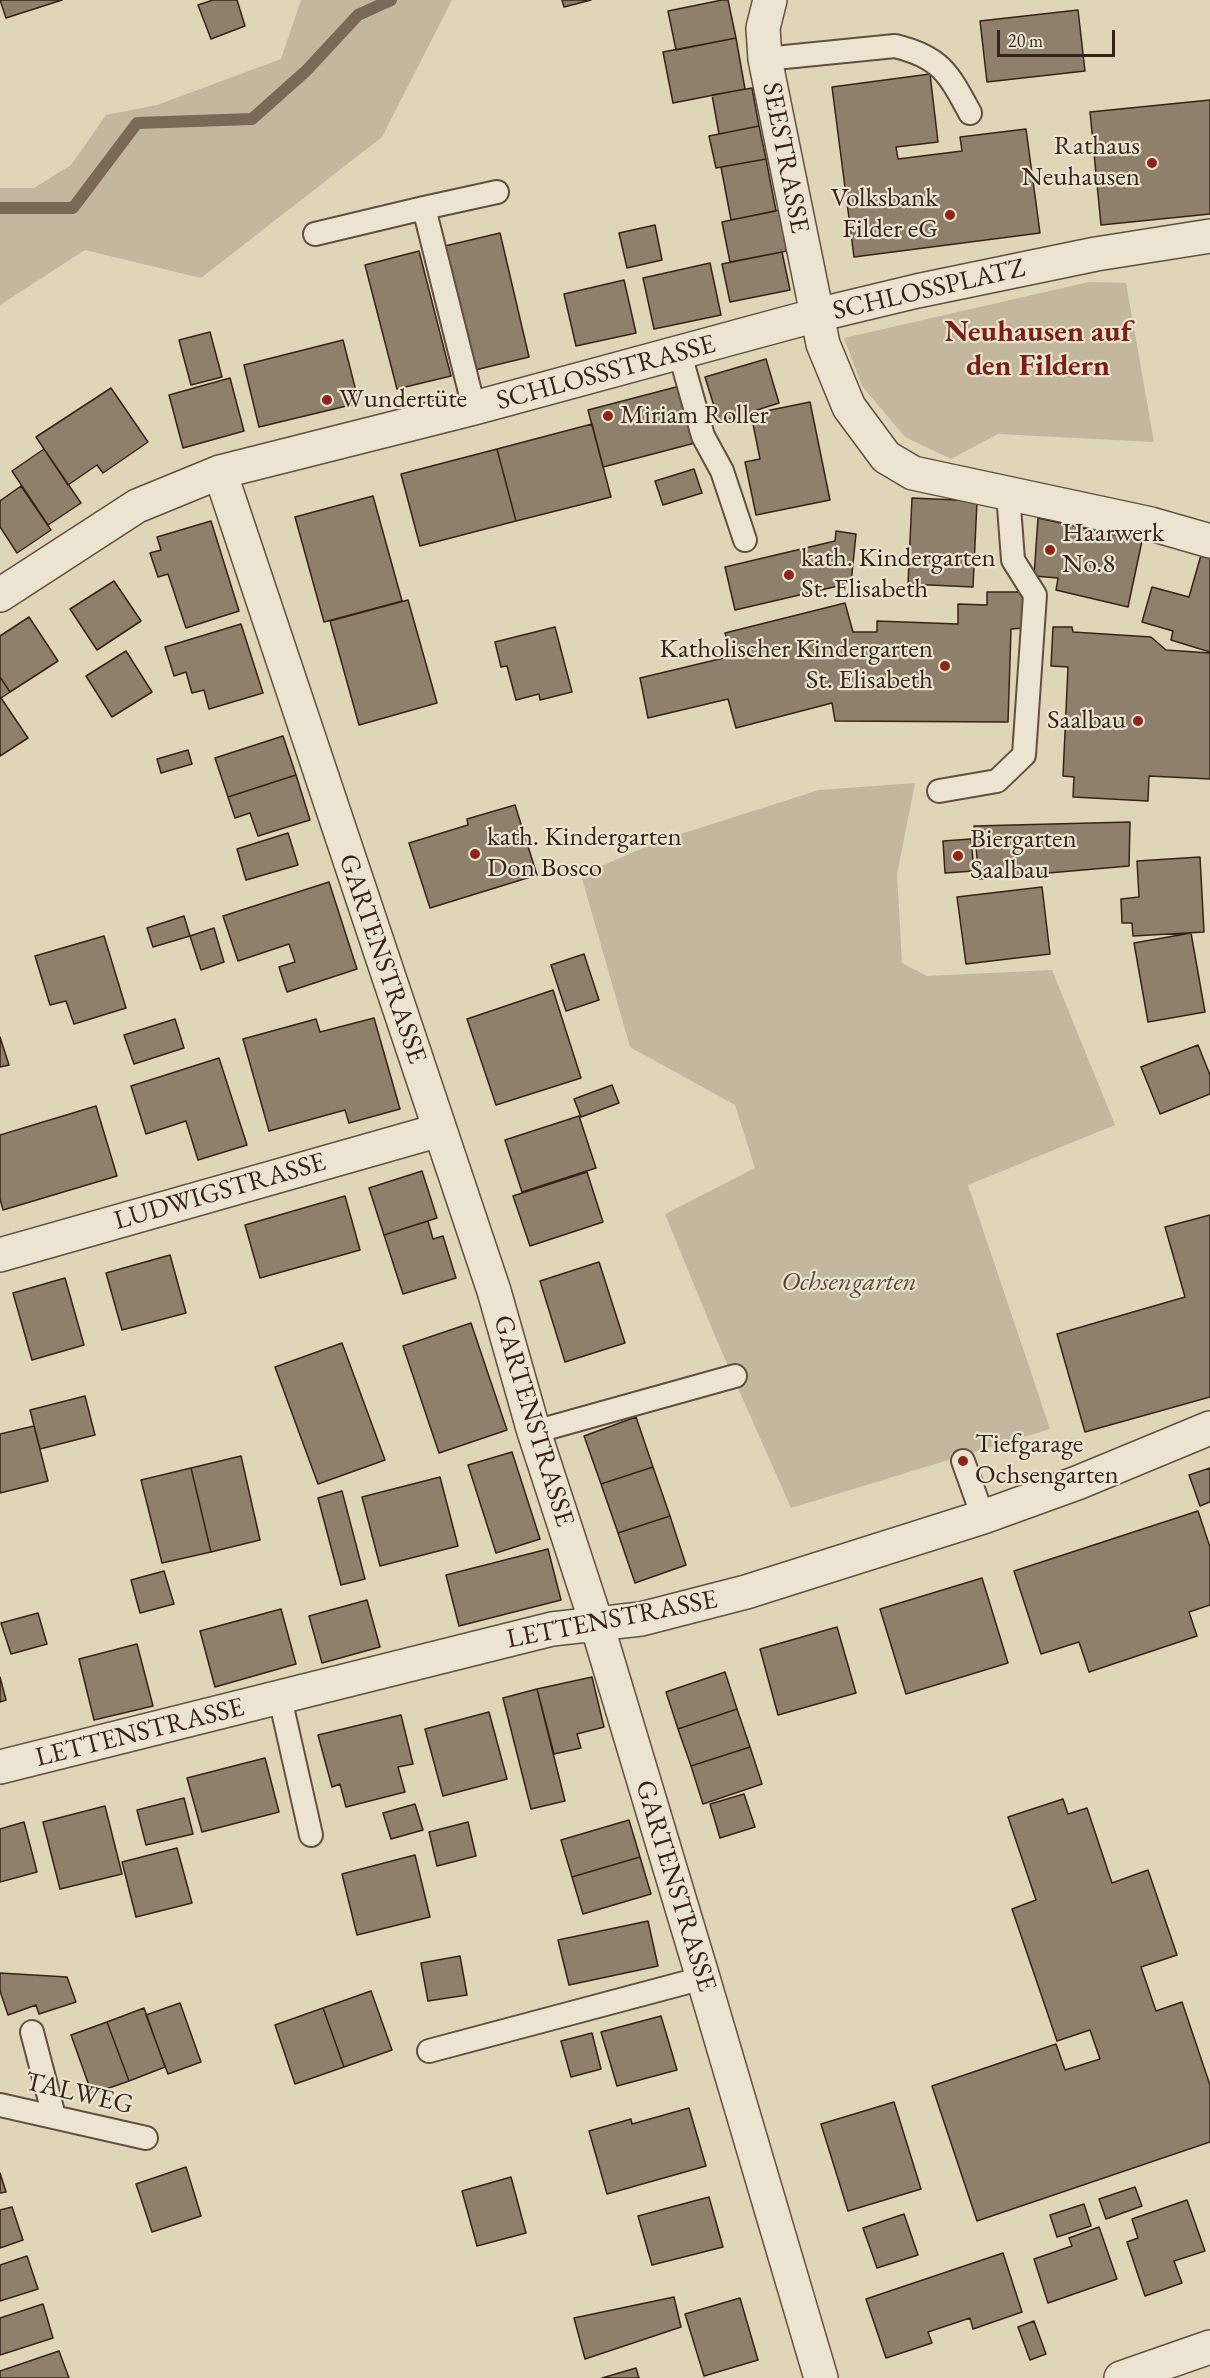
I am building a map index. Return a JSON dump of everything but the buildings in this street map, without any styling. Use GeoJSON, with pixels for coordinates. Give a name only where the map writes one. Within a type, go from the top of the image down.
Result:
{"type":"FeatureCollection","features":[{"type":"Feature","properties":{"kind":"street","name":"SEESTRASSE"},"geometry":{"type":"LineString","coordinates":[[770,0],[763,28],[765,59],[817,315]]}},
{"type":"Feature","properties":{"kind":"street","name":"SCHLOSSPLATZ"},"geometry":{"type":"LineString","coordinates":[[1210,236],[1057,262],[917,291],[817,315],[823,344],[849,408],[886,457],[913,473],[1151,524],[1210,541]]}},
{"type":"Feature","properties":{"kind":"street","name":"SCHLOSSSTRASSE"},"geometry":{"type":"LineString","coordinates":[[0,595],[137,506],[220,472],[680,354],[817,315]]}},
{"type":"Feature","properties":{"kind":"street","name":"GARTENSTRASSE"},"geometry":{"type":"LineString","coordinates":[[220,472],[494,1291],[534,1431],[597,1625],[821,2378]]}},
{"type":"Feature","properties":{"kind":"street","name":"LUDWIGSTRASSE"},"geometry":{"type":"LineString","coordinates":[[0,1255],[440,1130]]}},
{"type":"Feature","properties":{"kind":"street","name":"LETTENSTRASSE"},"geometry":{"type":"LineString","coordinates":[[0,1767],[552,1629],[641,1619],[746,1592],[983,1517],[1077,1483],[1210,1428]]}},
{"type":"Feature","properties":{"kind":"street"},"geometry":{"type":"LineString","coordinates":[[1121,2378],[1210,2348]]}},
{"type":"Feature","properties":{"kind":"lane"},"geometry":{"type":"LineString","coordinates":[[765,59],[895,46],[916,51],[935,62],[949,75],[970,113]]}},
{"type":"Feature","properties":{"kind":"lane"},"geometry":{"type":"LineString","coordinates":[[315,234],[497,192]]}},
{"type":"Feature","properties":{"kind":"lane"},"geometry":{"type":"LineString","coordinates":[[424,208],[474,408]]}},
{"type":"Feature","properties":{"kind":"lane"},"geometry":{"type":"LineString","coordinates":[[680,354],[703,436],[722,471],[745,540]]}},
{"type":"Feature","properties":{"kind":"lane"},"geometry":{"type":"LineString","coordinates":[[939,791],[997,781],[1024,755],[1035,595],[1013,560],[1008,493]]}},
{"type":"Feature","properties":{"kind":"lane"},"geometry":{"type":"LineString","coordinates":[[534,1431],[735,1376]]}},
{"type":"Feature","properties":{"kind":"lane"},"geometry":{"type":"LineString","coordinates":[[963,1461],[983,1517]]}},
{"type":"Feature","properties":{"kind":"lane"},"geometry":{"type":"LineString","coordinates":[[280,1698],[311,1835]]}},
{"type":"Feature","properties":{"kind":"lane"},"geometry":{"type":"LineString","coordinates":[[429,2051],[703,1978]]}},
{"type":"Feature","properties":{"kind":"lane"},"geometry":{"type":"LineString","coordinates":[[32,2032],[54,2116]]}},
{"type":"Feature","properties":{"kind":"lane","name":"TALWEG"},"geometry":{"type":"LineString","coordinates":[[0,2105],[146,2138]]}},
{"type":"Feature","properties":{"kind":"green space"},"geometry":{"type":"Polygon","coordinates":[[[301,0],[452,0],[382,137],[201,278],[85,250],[0,305],[0,188],[34,188],[71,165],[106,115],[157,105],[281,59],[301,0]]]}},
{"type":"Feature","properties":{"kind":"green space"},"geometry":{"type":"Polygon","coordinates":[[[1089,282],[1126,283],[1154,442],[998,434],[951,459],[905,437],[862,386],[844,338],[1089,282]]]}},
{"type":"Feature","properties":{"kind":"green space","name":"Ochsengarten"},"geometry":{"type":"Polygon","coordinates":[[[915,783],[897,874],[902,963],[927,976],[1052,970],[1115,1125],[968,1185],[1050,1429],[791,1508],[715,1336],[665,1214],[755,1168],[735,1105],[630,1047],[581,875],[659,841],[819,790],[915,783]]]}},
{"type":"Feature","properties":{"kind":"waterway"},"geometry":{"type":"LineString","coordinates":[[0,208],[73,208],[137,123],[252,119],[306,71],[358,15],[391,0]]}},
{"type":"Feature","properties":{"kind":"place","name":"Rathaus Neuhausen"},"geometry":{"type":"Point","coordinates":[1152,163]}},
{"type":"Feature","properties":{"kind":"place","name":"Volksbank Filder eG"},"geometry":{"type":"Point","coordinates":[950,215]}},
{"type":"Feature","properties":{"kind":"place","name":"Wundertüte"},"geometry":{"type":"Point","coordinates":[327,400]}},
{"type":"Feature","properties":{"kind":"place","name":"Miriam Roller"},"geometry":{"type":"Point","coordinates":[608,416]}},
{"type":"Feature","properties":{"kind":"place","name":"Haarwerk No.8"},"geometry":{"type":"Point","coordinates":[1050,550]}},
{"type":"Feature","properties":{"kind":"place","name":"kath. Kindergarten St. Elisabeth"},"geometry":{"type":"Point","coordinates":[789,575]}},
{"type":"Feature","properties":{"kind":"place","name":"Katholischer Kindergarten St. Elisabeth"},"geometry":{"type":"Point","coordinates":[945,666]}},
{"type":"Feature","properties":{"kind":"place","name":"Saalbau"},"geometry":{"type":"Point","coordinates":[1138,721]}},
{"type":"Feature","properties":{"kind":"place","name":"kath. Kindergarten Don Bosco"},"geometry":{"type":"Point","coordinates":[475,854]}},
{"type":"Feature","properties":{"kind":"place","name":"Biergarten Saalbau"},"geometry":{"type":"Point","coordinates":[958,856]}},
{"type":"Feature","properties":{"kind":"place","name":"Tiefgarage Ochsengarten"},"geometry":{"type":"Point","coordinates":[963,1461]}},
{"type":"Feature","properties":{"kind":"district","name":"Neuhausen auf den Fildern"},"geometry":{"type":"Point","coordinates":[1038,350]}}]}
